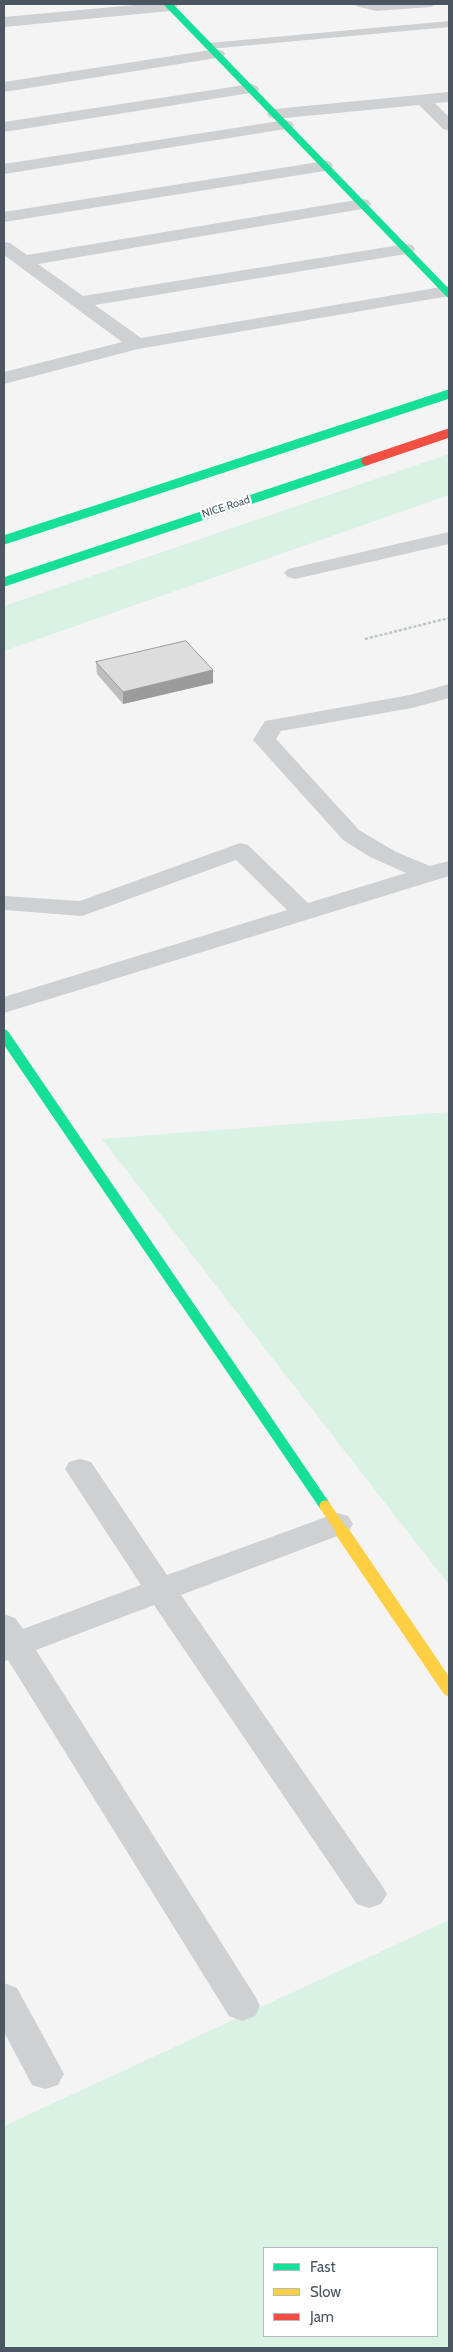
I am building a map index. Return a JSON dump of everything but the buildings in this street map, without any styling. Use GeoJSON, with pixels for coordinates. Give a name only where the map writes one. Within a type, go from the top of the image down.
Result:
{"type":"FeatureCollection","features":[{"type":"Feature","properties":{"kind":"main road"},"geometry":{"type":"LineString","coordinates":[[169,5],[448,292]]}},
{"type":"Feature","properties":{"kind":"main road"},"geometry":{"type":"LineString","coordinates":[[4,540],[449,394]]}},
{"type":"Feature","properties":{"kind":"main road","name":"NICE Road"},"geometry":{"type":"LineString","coordinates":[[4,582],[449,433]]}},
{"type":"Feature","properties":{"kind":"main road"},"geometry":{"type":"LineString","coordinates":[[4,1035],[449,1689]]}},
{"type":"Feature","properties":{"kind":"street"},"geometry":{"type":"LineString","coordinates":[[4,22],[169,5]]}},
{"type":"Feature","properties":{"kind":"street"},"geometry":{"type":"LineString","coordinates":[[8,83],[213,50]]}},
{"type":"Feature","properties":{"kind":"street"},"geometry":{"type":"LineString","coordinates":[[4,128],[251,89]]}},
{"type":"Feature","properties":{"kind":"street"},"geometry":{"type":"LineString","coordinates":[[4,169],[281,120],[422,99],[449,97]]}},
{"type":"Feature","properties":{"kind":"street"},"geometry":{"type":"LineString","coordinates":[[422,99],[449,126]]}},
{"type":"Feature","properties":{"kind":"street"},"geometry":{"type":"LineString","coordinates":[[4,217],[325,166]]}},
{"type":"Feature","properties":{"kind":"street"},"geometry":{"type":"LineString","coordinates":[[23,261],[362,204]]}},
{"type":"Feature","properties":{"kind":"street"},"geometry":{"type":"LineString","coordinates":[[4,247],[137,344]]}},
{"type":"Feature","properties":{"kind":"street"},"geometry":{"type":"LineString","coordinates":[[79,302],[406,249]]}},
{"type":"Feature","properties":{"kind":"street"},"geometry":{"type":"LineString","coordinates":[[4,378],[137,344],[448,292]]}},
{"type":"Feature","properties":{"kind":"street"},"geometry":{"type":"LineString","coordinates":[[4,360],[26,372]]}},
{"type":"Feature","properties":{"kind":"street"},"geometry":{"type":"LineString","coordinates":[[295,573],[449,539],[447,551],[449,553]]}},
{"type":"Feature","properties":{"kind":"street"},"geometry":{"type":"LineString","coordinates":[[438,871],[387,858],[368,848],[351,835],[264,740],[273,726],[394,704],[449,691]]}},
{"type":"Feature","properties":{"kind":"street"},"geometry":{"type":"LineString","coordinates":[[4,903],[82,909],[240,850],[302,912]]}},
{"type":"Feature","properties":{"kind":"street"},"geometry":{"type":"LineString","coordinates":[[4,1005],[438,871]]}},
{"type":"Feature","properties":{"kind":"street"},"geometry":{"type":"LineString","coordinates":[[80,1469],[161,1591],[369,1894]]}},
{"type":"Feature","properties":{"kind":"street"},"geometry":{"type":"LineString","coordinates":[[242,2006],[8,1640],[161,1591],[337,1524]]}},
{"type":"Feature","properties":{"kind":"street"},"geometry":{"type":"LineString","coordinates":[[4,1998],[46,2074]]}},
{"type":"Feature","properties":{"kind":"lane"},"geometry":{"type":"LineString","coordinates":[[360,4],[376,8],[431,4]]}},
{"type":"Feature","properties":{"kind":"lane"},"geometry":{"type":"LineString","coordinates":[[213,50],[449,24]]}},
{"type":"Feature","properties":{"kind":"path"},"geometry":{"type":"LineString","coordinates":[[365,639],[449,618]]}},
{"type":"Feature","properties":{"kind":"green space"},"geometry":{"type":"Polygon","coordinates":[[[449,454],[449,495],[4,651],[4,606],[449,454]]]}},
{"type":"Feature","properties":{"kind":"green space"},"geometry":{"type":"Polygon","coordinates":[[[449,1112],[449,1585],[102,1139],[449,1112]]]}},
{"type":"Feature","properties":{"kind":"green space"},"geometry":{"type":"Polygon","coordinates":[[[449,1920],[449,2348],[4,2348],[4,2126],[449,1920]]]}},
{"type":"Feature","properties":{"kind":"traffic: fast"},"geometry":{"type":"LineString","coordinates":[[168,4],[449,294]]}},
{"type":"Feature","properties":{"kind":"traffic: fast"},"geometry":{"type":"LineString","coordinates":[[4,540],[449,394]]}},
{"type":"Feature","properties":{"kind":"traffic: fast"},"geometry":{"type":"LineString","coordinates":[[4,582],[366,461]]}},
{"type":"Feature","properties":{"kind":"traffic: fast"},"geometry":{"type":"LineString","coordinates":[[4,1035],[325,1506]]}},
{"type":"Feature","properties":{"kind":"traffic: slow"},"geometry":{"type":"LineString","coordinates":[[325,1506],[449,1689]]}},
{"type":"Feature","properties":{"kind":"traffic: jam"},"geometry":{"type":"LineString","coordinates":[[366,461],[449,433]]}}]}
